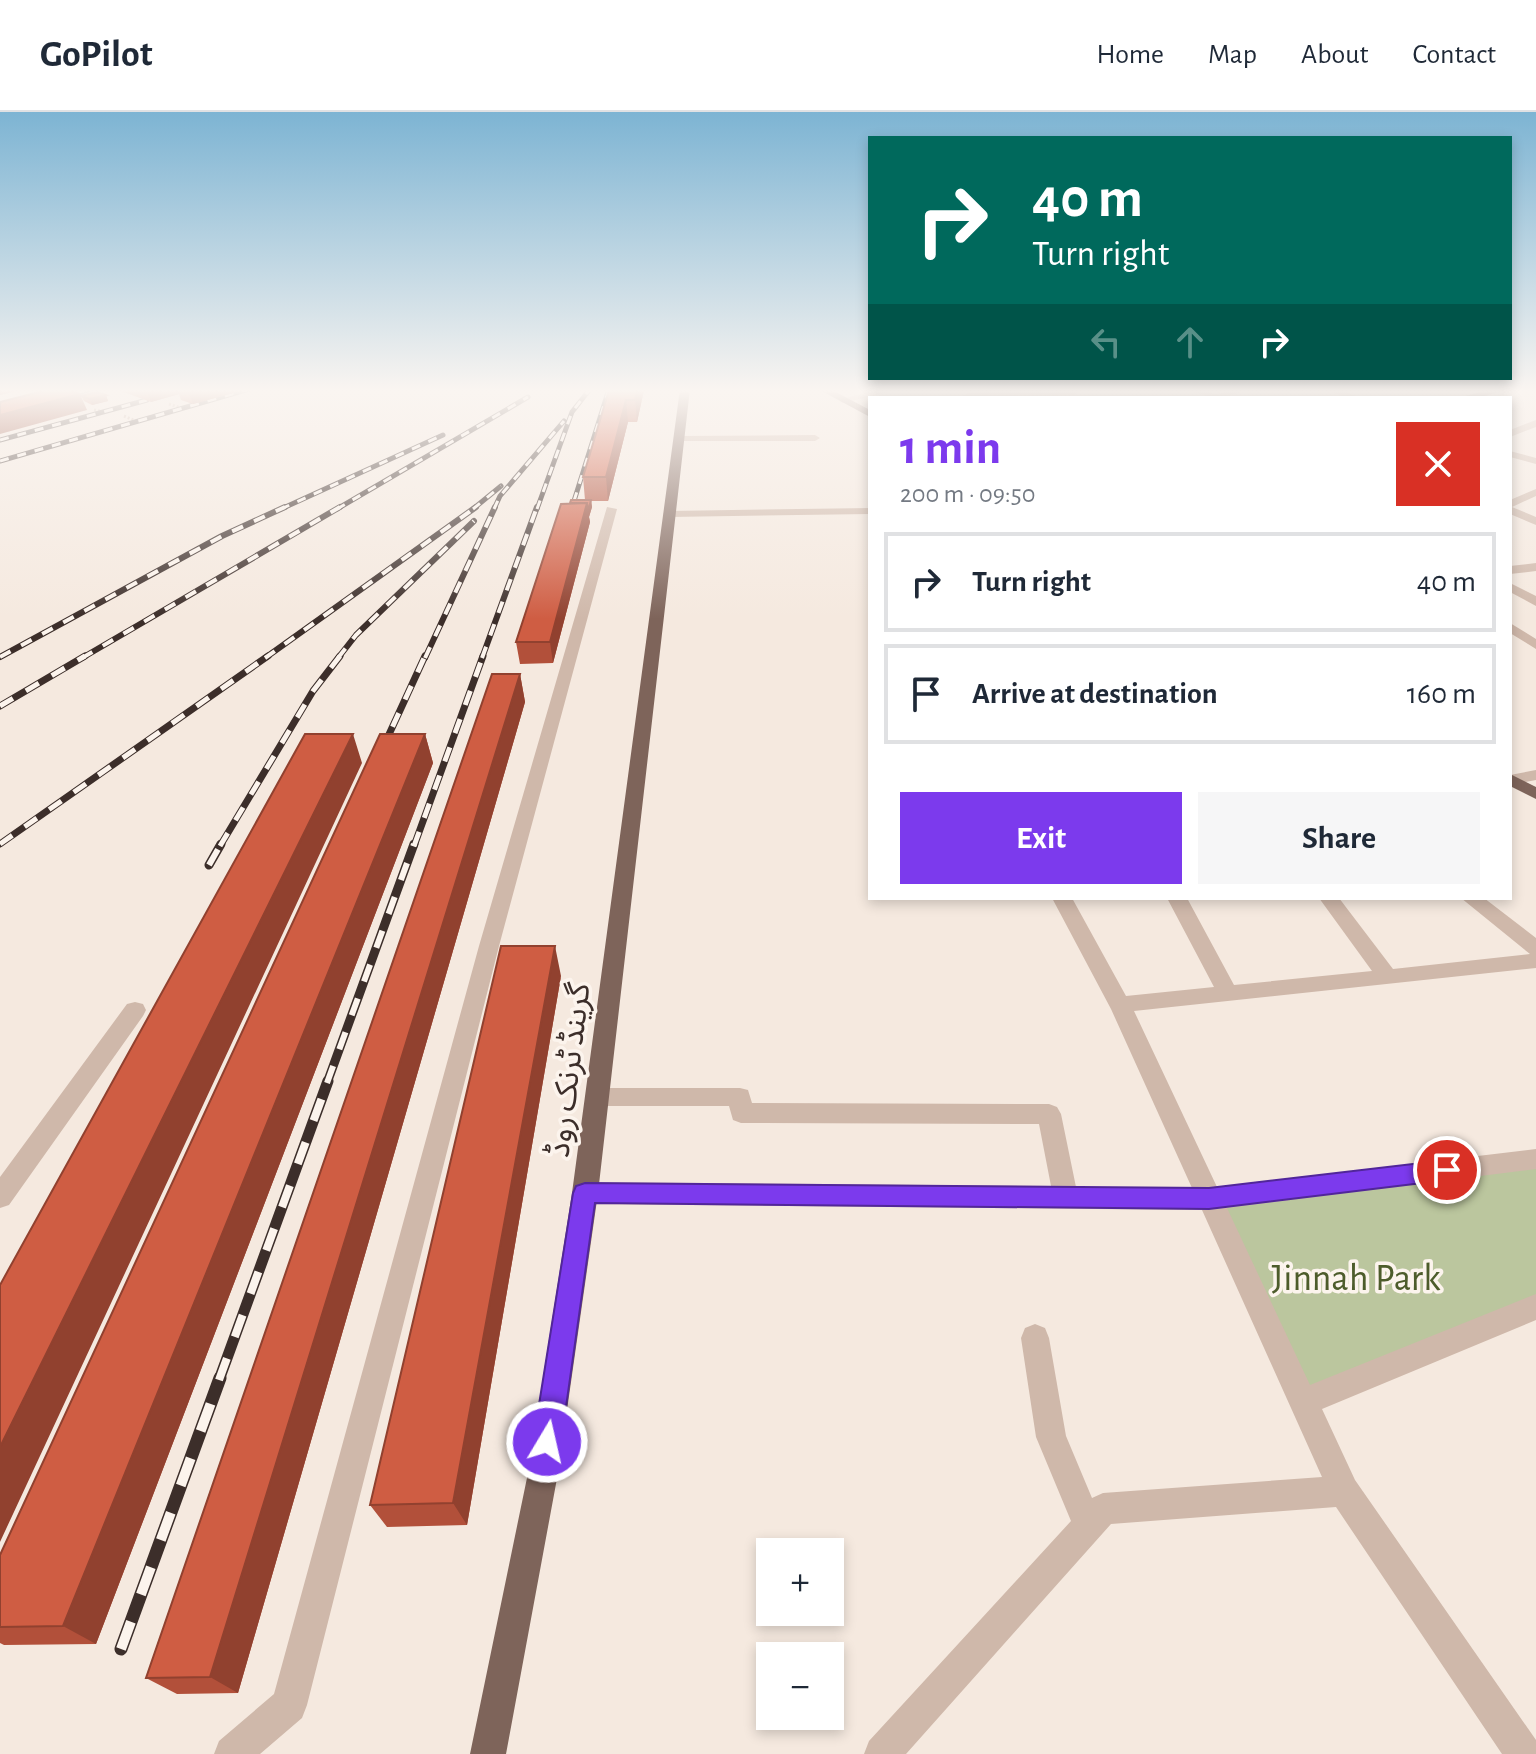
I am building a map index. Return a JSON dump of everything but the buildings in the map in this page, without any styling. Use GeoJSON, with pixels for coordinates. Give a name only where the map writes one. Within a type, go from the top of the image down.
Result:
{"type":"FeatureCollection","features":[{"type":"Feature","properties":{"kind":"main road","name":"گرینڈ ٹرنک روڈ"},"geometry":{"type":"LineString","coordinates":[[488,1754],[543,1473],[585,1193],[675,466]]}},
{"type":"Feature","properties":{"kind":"main road"},"geometry":{"type":"LineString","coordinates":[[1512,781],[1536,794]]}},
{"type":"Feature","properties":{"kind":"street"},"geometry":{"type":"LineString","coordinates":[[1512,503],[1536,492]]}},
{"type":"Feature","properties":{"kind":"street"},"geometry":{"type":"LineString","coordinates":[[232,1754],[289,1705],[489,946],[611,509]]}},
{"type":"Feature","properties":{"kind":"street"},"geometry":{"type":"LineString","coordinates":[[669,514],[868,511]]}},
{"type":"Feature","properties":{"kind":"street"},"geometry":{"type":"LineString","coordinates":[[1512,511],[1536,521]]}},
{"type":"Feature","properties":{"kind":"street"},"geometry":{"type":"LineString","coordinates":[[1523,568],[1536,576]]}},
{"type":"Feature","properties":{"kind":"street"},"geometry":{"type":"LineString","coordinates":[[1512,588],[1536,602]]}},
{"type":"Feature","properties":{"kind":"street"},"geometry":{"type":"LineString","coordinates":[[1512,628],[1536,645]]}},
{"type":"Feature","properties":{"kind":"street"},"geometry":{"type":"LineString","coordinates":[[1512,780],[1536,775]]}},
{"type":"Feature","properties":{"kind":"street"},"geometry":{"type":"LineString","coordinates":[[1063,900],[1124,1013]]}},
{"type":"Feature","properties":{"kind":"street"},"geometry":{"type":"LineString","coordinates":[[1178,900],[1228,994]]}},
{"type":"Feature","properties":{"kind":"street"},"geometry":{"type":"LineString","coordinates":[[1330,900],[1388,977]]}},
{"type":"Feature","properties":{"kind":"street"},"geometry":{"type":"LineString","coordinates":[[1474,900],[1536,949]]}},
{"type":"Feature","properties":{"kind":"street"},"geometry":{"type":"LineString","coordinates":[[1524,1754],[1344,1491],[1120,1005],[1536,961]]}},
{"type":"Feature","properties":{"kind":"street"},"geometry":{"type":"LineString","coordinates":[[0,1197],[135,1010]]}},
{"type":"Feature","properties":{"kind":"street"},"geometry":{"type":"LineString","coordinates":[[597,1097],[740,1097],[741,1113],[1049,1114],[1066,1197]]}},
{"type":"Feature","properties":{"kind":"street"},"geometry":{"type":"LineString","coordinates":[[585,1193],[1209,1199],[1536,1159]]}},
{"type":"Feature","properties":{"kind":"street"},"geometry":{"type":"LineString","coordinates":[[1303,1402],[1536,1307]]}},
{"type":"Feature","properties":{"kind":"street"},"geometry":{"type":"LineString","coordinates":[[1035,1338],[1051,1437],[1088,1525]]}},
{"type":"Feature","properties":{"kind":"street"},"geometry":{"type":"LineString","coordinates":[[882,1754],[1103,1509],[1344,1491]]}},
{"type":"Feature","properties":{"kind":"green space","name":"Jinnah Park"},"geometry":{"type":"Polygon","coordinates":[[[1536,1159],[1536,1307],[1303,1402],[1209,1199],[1536,1159]]]}},
{"type":"Feature","properties":{"kind":"railway"},"geometry":{"type":"LineString","coordinates":[[281,509],[376,466]]}},
{"type":"Feature","properties":{"kind":"railway"},"geometry":{"type":"LineString","coordinates":[[337,509],[411,466]]}},
{"type":"Feature","properties":{"kind":"railway"},"geometry":{"type":"LineString","coordinates":[[494,509],[500,496],[526,466]]}},
{"type":"Feature","properties":{"kind":"railway"},"geometry":{"type":"LineString","coordinates":[[537,509],[553,466]]}},
{"type":"Feature","properties":{"kind":"railway"},"geometry":{"type":"LineString","coordinates":[[574,501],[585,466]]}},
{"type":"Feature","properties":{"kind":"railway"},"geometry":{"type":"LineString","coordinates":[[473,509],[501,486]]}},
{"type":"Feature","properties":{"kind":"railway"},"geometry":{"type":"LineString","coordinates":[[0,657],[222,536],[285,507]]}},
{"type":"Feature","properties":{"kind":"railway"},"geometry":{"type":"LineString","coordinates":[[82,658],[340,507]]}},
{"type":"Feature","properties":{"kind":"railway"},"geometry":{"type":"LineString","coordinates":[[265,658],[476,507]]}},
{"type":"Feature","properties":{"kind":"railway"},"geometry":{"type":"LineString","coordinates":[[425,658],[495,507]]}},
{"type":"Feature","properties":{"kind":"railway"},"geometry":{"type":"LineString","coordinates":[[482,658],[537,507]]}},
{"type":"Feature","properties":{"kind":"railway"},"geometry":{"type":"LineString","coordinates":[[338,658],[356,635],[474,521]]}},
{"type":"Feature","properties":{"kind":"railway"},"geometry":{"type":"LineString","coordinates":[[0,706],[85,656]]}},
{"type":"Feature","properties":{"kind":"railway"},"geometry":{"type":"LineString","coordinates":[[0,844],[268,656]]}},
{"type":"Feature","properties":{"kind":"railway"},"geometry":{"type":"LineString","coordinates":[[220,846],[313,691],[340,656]]}},
{"type":"Feature","properties":{"kind":"railway"},"geometry":{"type":"LineString","coordinates":[[380,754],[425,656]]}},
{"type":"Feature","properties":{"kind":"railway"},"geometry":{"type":"LineString","coordinates":[[414,846],[483,656]]}},
{"type":"Feature","properties":{"kind":"railway"},"geometry":{"type":"LineString","coordinates":[[209,865],[221,844]]}},
{"type":"Feature","properties":{"kind":"railway"},"geometry":{"type":"LineString","coordinates":[[327,1083],[414,844]]}},
{"type":"Feature","properties":{"kind":"railway"},"geometry":{"type":"LineString","coordinates":[[219,1380],[328,1081]]}},
{"type":"Feature","properties":{"kind":"railway"},"geometry":{"type":"LineString","coordinates":[[121,1649],[220,1378]]}},
{"type":"Feature","properties":{"kind":"route"},"geometry":{"type":"LineString","coordinates":[[547,1442],[585,1193],[1209,1199],[1447,1170]]}}]}
